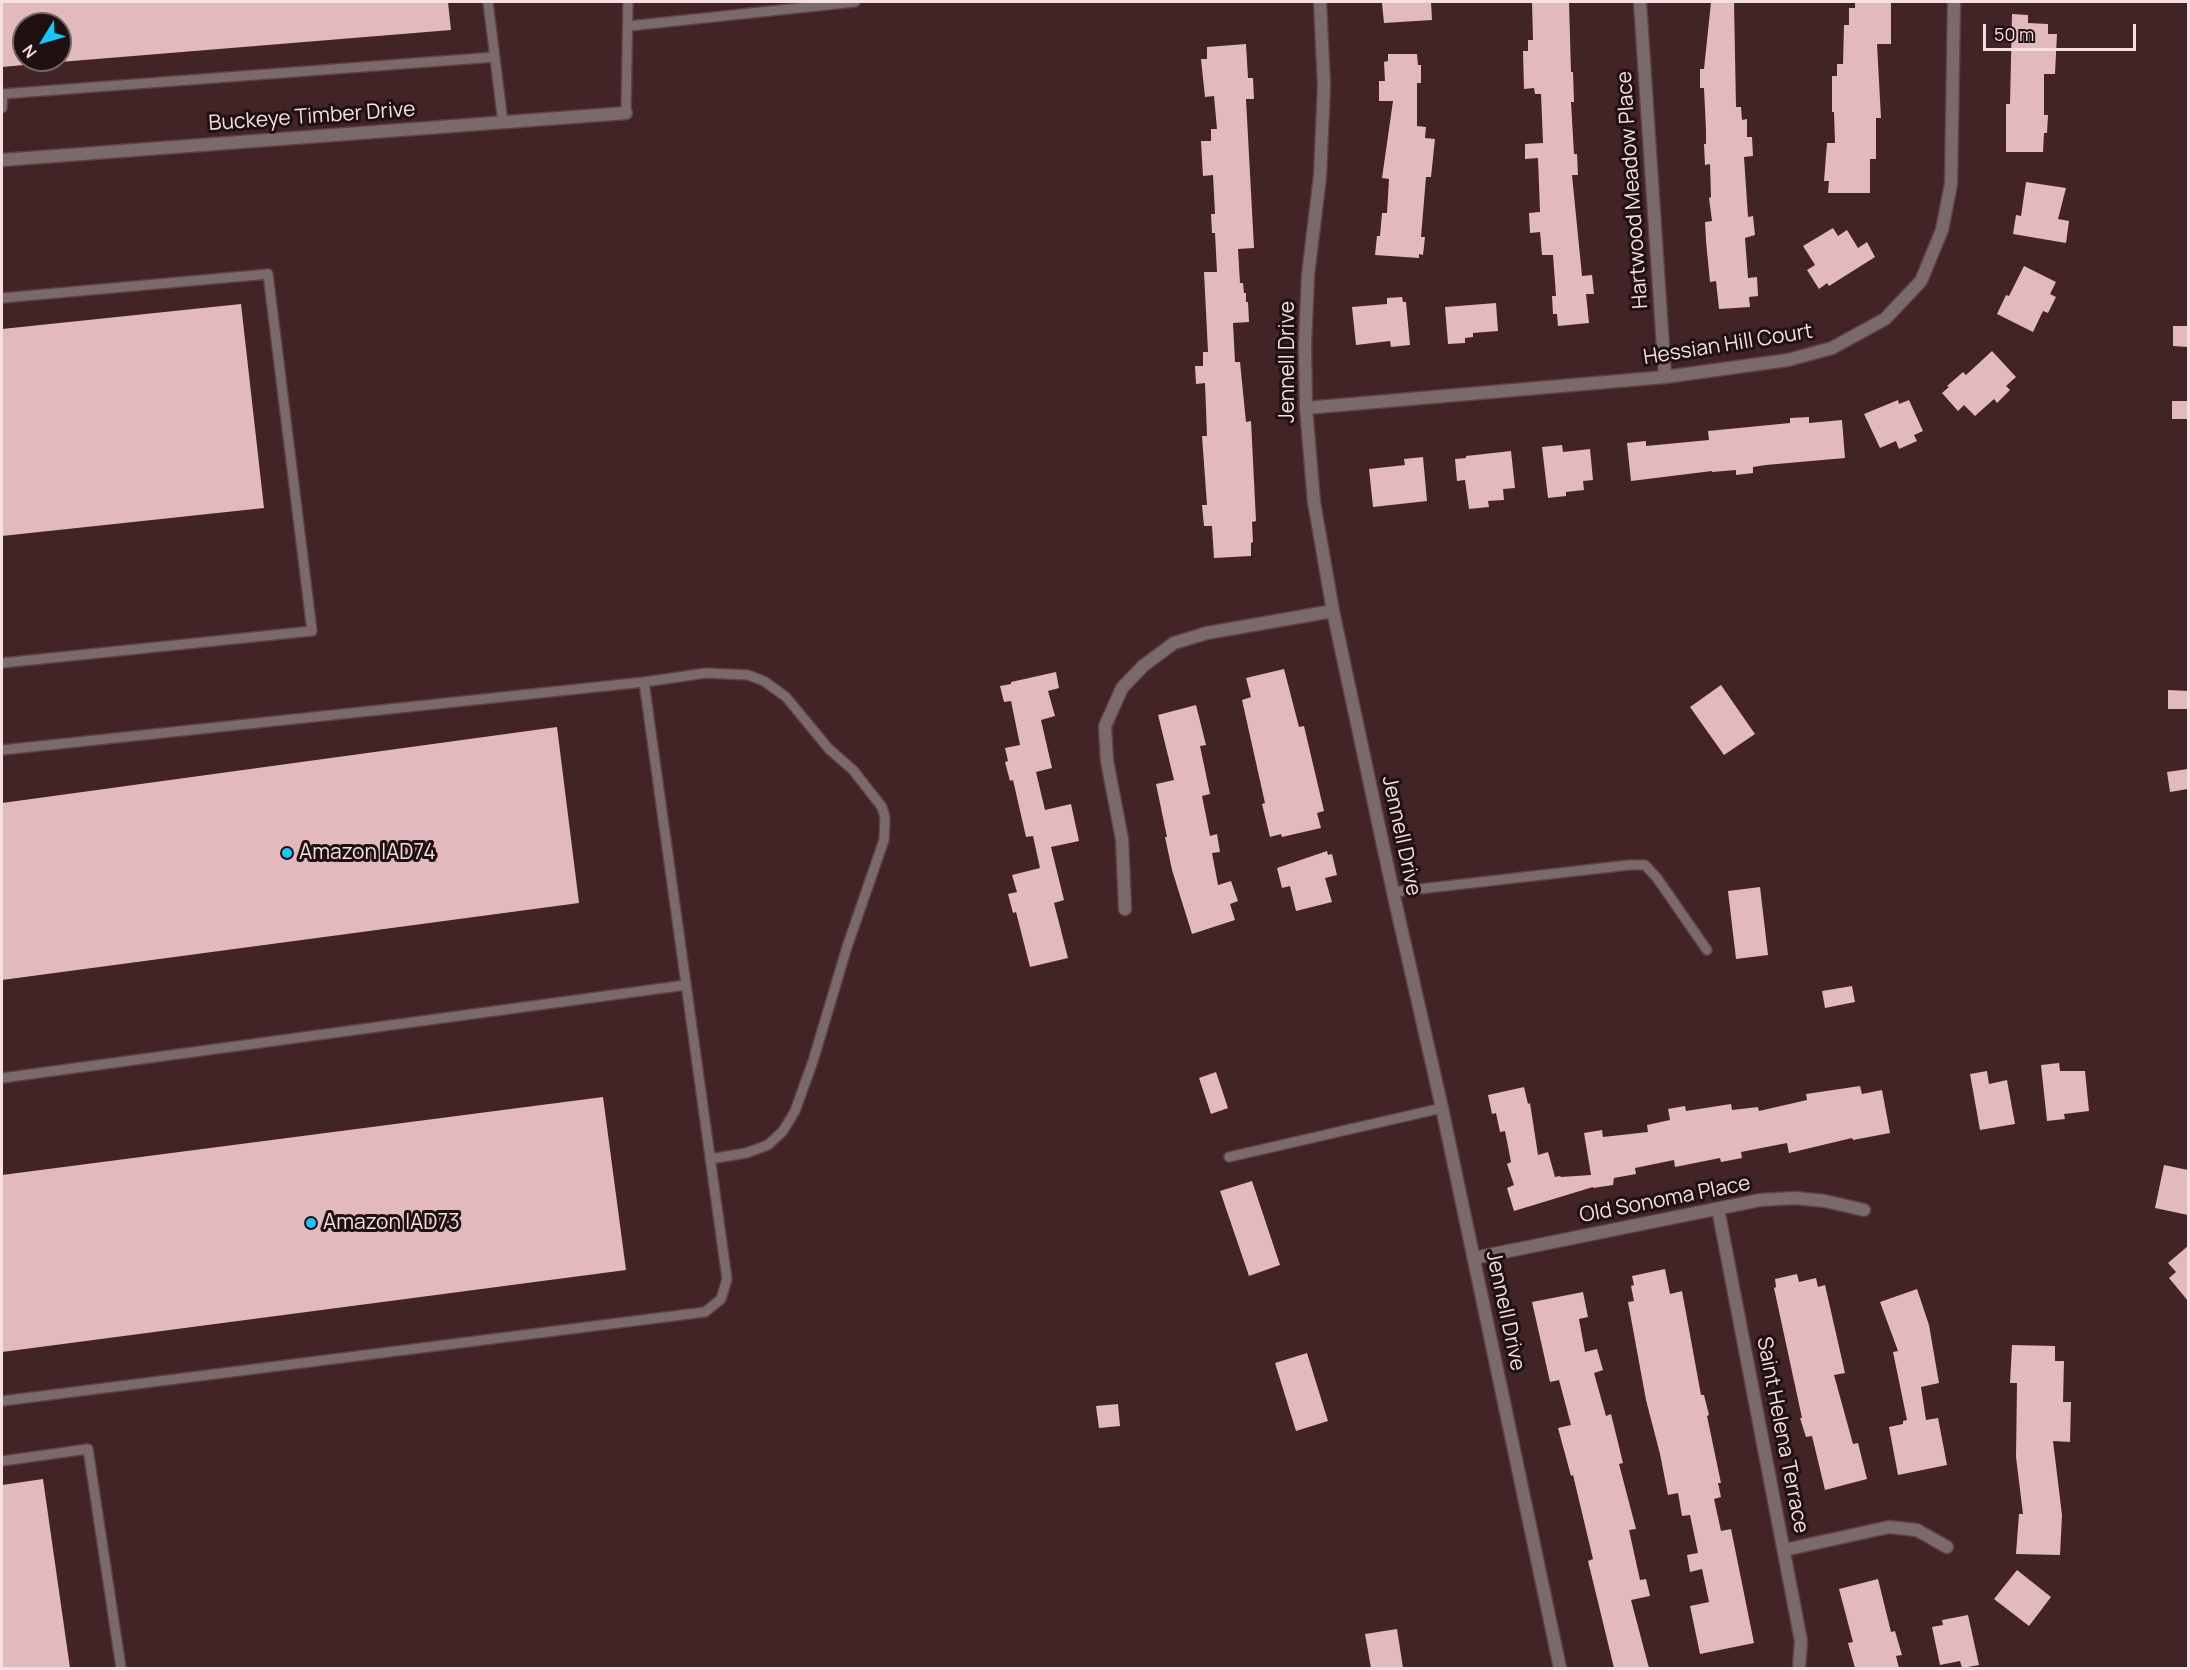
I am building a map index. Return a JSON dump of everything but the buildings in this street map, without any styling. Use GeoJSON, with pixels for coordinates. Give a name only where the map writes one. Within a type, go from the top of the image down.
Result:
{"type":"FeatureCollection","features":[{"type":"Feature","properties":{"kind":"street","name":"Jennell Drive"},"geometry":{"type":"LineString","coordinates":[[1320,2],[1324,86],[1320,176],[1307,298],[1305,345],[1306,408],[1314,502],[1333,611],[1442,1108],[1560,1668]]}},
{"type":"Feature","properties":{"kind":"street","name":"Hartwood Meadow Place"},"geometry":{"type":"LineString","coordinates":[[1641,2],[1665,377]]}},
{"type":"Feature","properties":{"kind":"street","name":"Hessian Hill Court"},"geometry":{"type":"LineString","coordinates":[[1306,408],[1665,377],[1788,360],[1832,348],[1885,319],[1921,281],[1942,230],[1951,184],[1954,2]]}},
{"type":"Feature","properties":{"kind":"street","name":"Buckeye Timber Drive"},"geometry":{"type":"LineString","coordinates":[[2,160],[626,113]]}},
{"type":"Feature","properties":{"kind":"street"},"geometry":{"type":"LineString","coordinates":[[1125,909],[1123,847],[1107,761],[1105,726],[1122,688],[1143,666],[1174,643],[1207,633],[1333,611]]}},
{"type":"Feature","properties":{"kind":"street","name":"Old Sonoma Place"},"geometry":{"type":"LineString","coordinates":[[1474,1258],[1760,1200],[1795,1198],[1825,1201],[1864,1210]]}},
{"type":"Feature","properties":{"kind":"street","name":"Saint Helena Terrace"},"geometry":{"type":"LineString","coordinates":[[1718,1209],[1802,1641],[1799,1668]]}},
{"type":"Feature","properties":{"kind":"street"},"geometry":{"type":"LineString","coordinates":[[1784,1550],[1889,1527],[1917,1530],[1947,1547]]}},
{"type":"Feature","properties":{"kind":"lane"},"geometry":{"type":"LineString","coordinates":[[488,2],[503,123]]}},
{"type":"Feature","properties":{"kind":"lane"},"geometry":{"type":"LineString","coordinates":[[626,113],[628,2]]}},
{"type":"Feature","properties":{"kind":"lane"},"geometry":{"type":"LineString","coordinates":[[629,26],[855,2]]}},
{"type":"Feature","properties":{"kind":"lane"},"geometry":{"type":"LineString","coordinates":[[2,108],[2,94],[495,57]]}},
{"type":"Feature","properties":{"kind":"lane"},"geometry":{"type":"LineString","coordinates":[[2,298],[268,274],[312,631],[2,663]]}},
{"type":"Feature","properties":{"kind":"lane"},"geometry":{"type":"LineString","coordinates":[[2,750],[644,682],[706,673],[748,675],[764,681],[786,698],[830,749],[853,770],[882,807],[885,816],[884,840],[795,1111],[783,1131],[768,1145],[746,1153],[710,1159]]}},
{"type":"Feature","properties":{"kind":"lane"},"geometry":{"type":"LineString","coordinates":[[2,1401],[705,1312],[722,1299],[727,1279],[644,682]]}},
{"type":"Feature","properties":{"kind":"lane"},"geometry":{"type":"LineString","coordinates":[[1393,892],[1629,864],[1645,865],[1657,878],[1707,950]]}},
{"type":"Feature","properties":{"kind":"lane"},"geometry":{"type":"LineString","coordinates":[[2,1078],[686,985]]}},
{"type":"Feature","properties":{"kind":"lane"},"geometry":{"type":"LineString","coordinates":[[1229,1157],[1442,1108]]}},
{"type":"Feature","properties":{"kind":"lane"},"geometry":{"type":"LineString","coordinates":[[2,1461],[88,1449],[121,1668]]}},
{"type":"Feature","properties":{"kind":"place","name":"Amazon IAD74"},"geometry":{"type":"Point","coordinates":[287,853]}},
{"type":"Feature","properties":{"kind":"place","name":"Amazon IAD73"},"geometry":{"type":"Point","coordinates":[311,1223]}}]}
